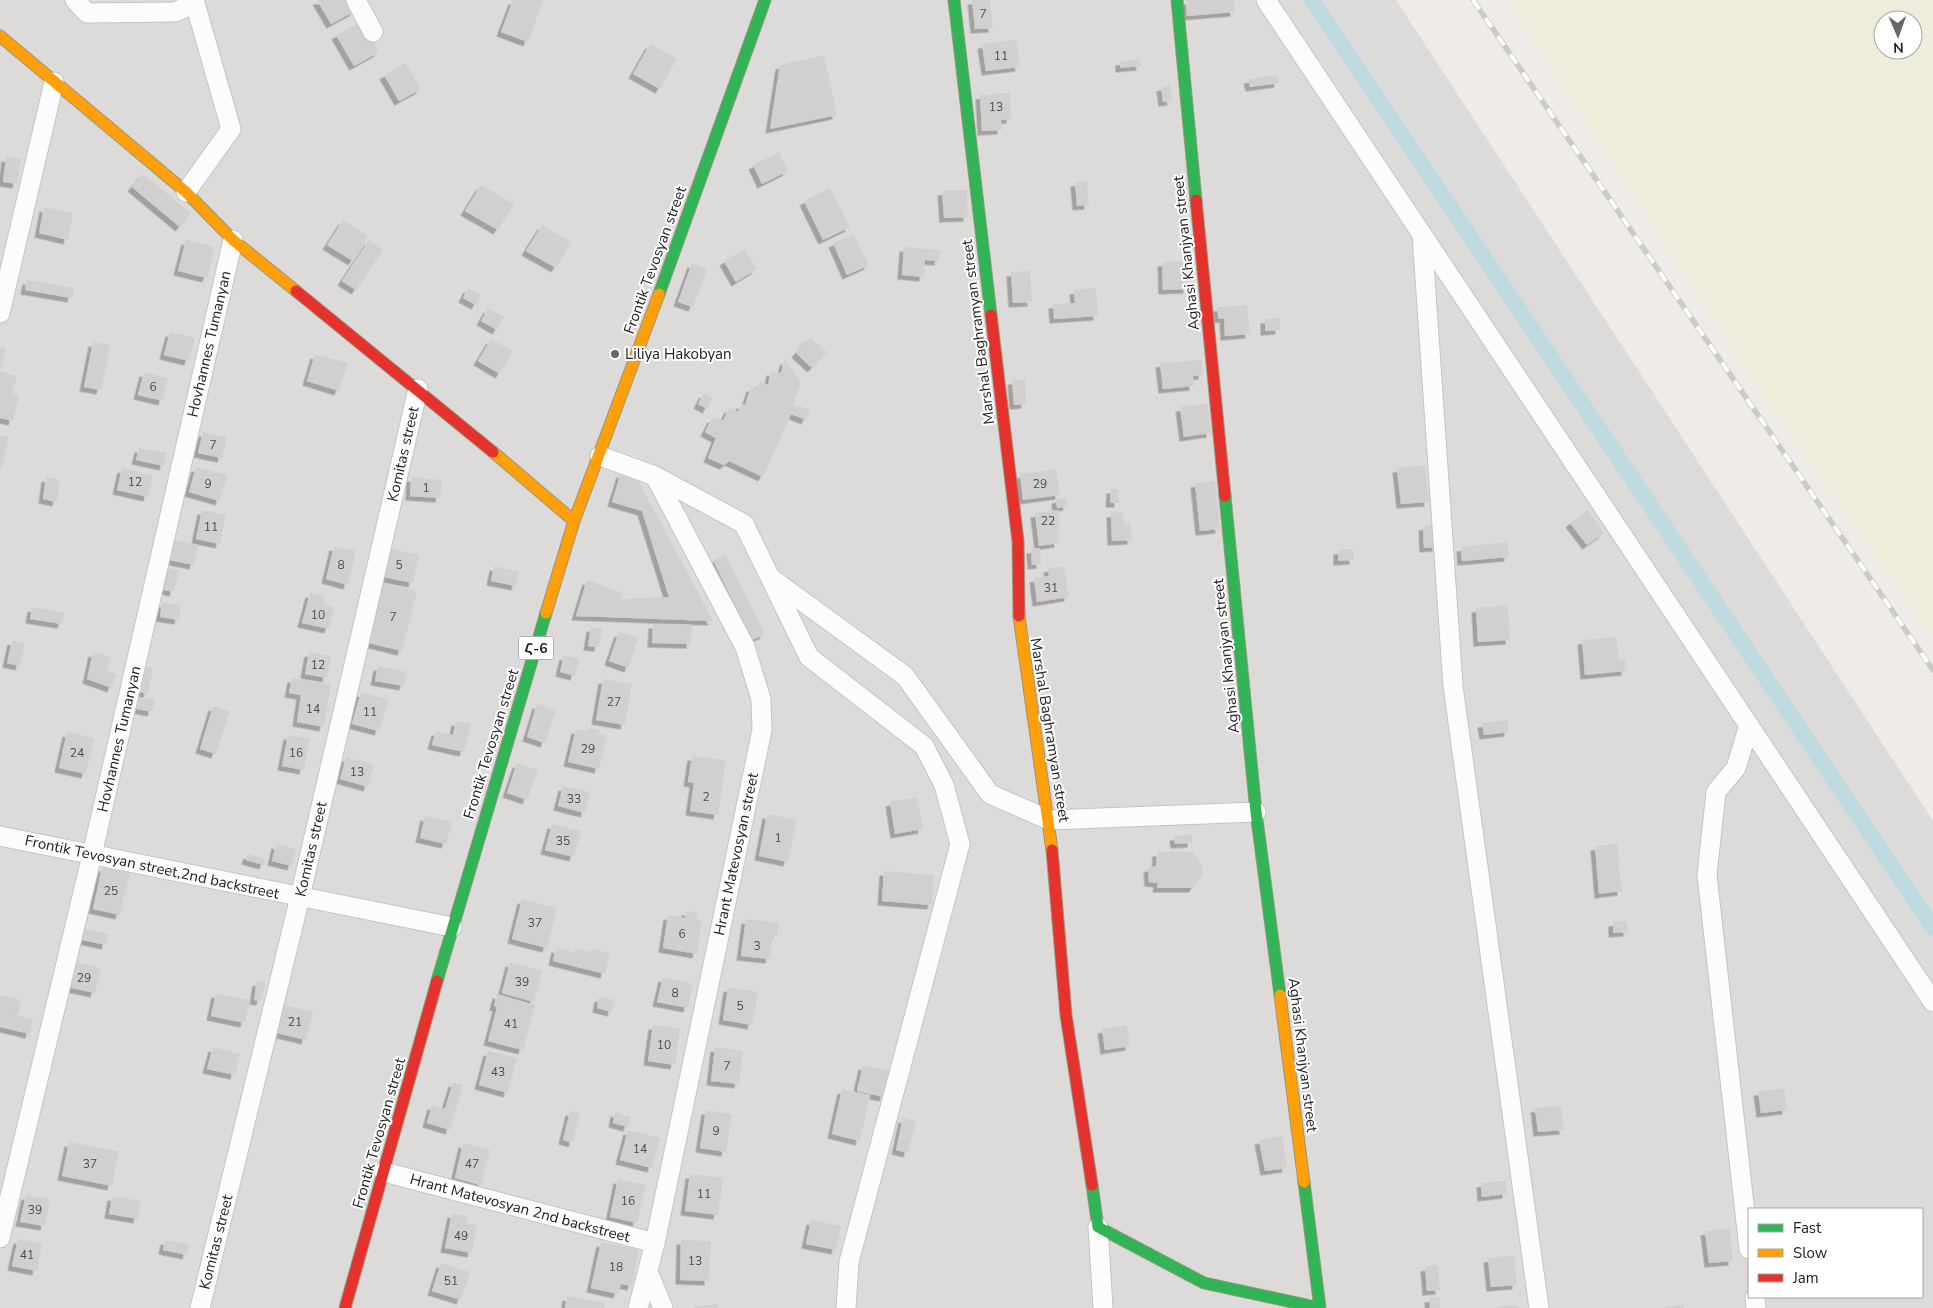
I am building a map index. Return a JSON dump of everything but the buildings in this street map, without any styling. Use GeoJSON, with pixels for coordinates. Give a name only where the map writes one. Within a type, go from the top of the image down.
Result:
{"type":"FeatureCollection","features":[{"type":"Feature","properties":{"kind":"street"},"geometry":{"type":"LineString","coordinates":[[75,0],[87,13],[175,12],[195,3],[231,129],[186,192]]}},
{"type":"Feature","properties":{"kind":"street"},"geometry":{"type":"LineString","coordinates":[[356,0],[373,32]]}},
{"type":"Feature","properties":{"kind":"street","name":"Frontik Tevosyan street"},"geometry":{"type":"LineString","coordinates":[[345,1308],[452,927],[574,521],[600,456],[765,0]]}},
{"type":"Feature","properties":{"kind":"street","name":"Marshal Baghramyan street"},"geometry":{"type":"LineString","coordinates":[[954,0],[1018,542],[1018,622],[1049,820],[1066,1015],[1098,1227]]}},
{"type":"Feature","properties":{"kind":"street","name":"Aghasi Khanjyan street"},"geometry":{"type":"LineString","coordinates":[[1177,0],[1256,812],[1320,1308]]}},
{"type":"Feature","properties":{"kind":"street"},"geometry":{"type":"LineString","coordinates":[[1266,0],[1933,1002]]}},
{"type":"Feature","properties":{"kind":"street"},"geometry":{"type":"LineString","coordinates":[[0,36],[186,192],[233,240],[418,389],[574,521]]}},
{"type":"Feature","properties":{"kind":"street"},"geometry":{"type":"LineString","coordinates":[[0,314],[54,82]]}},
{"type":"Feature","properties":{"kind":"street"},"geometry":{"type":"LineString","coordinates":[[1422,233],[1453,686],[1539,1308]]}},
{"type":"Feature","properties":{"kind":"street","name":"Hovhannes Tumanyan"},"geometry":{"type":"LineString","coordinates":[[0,1238],[92,856],[233,240]]}},
{"type":"Feature","properties":{"kind":"street","name":"Komitas street"},"geometry":{"type":"LineString","coordinates":[[200,1308],[300,898],[418,389]]}},
{"type":"Feature","properties":{"kind":"street"},"geometry":{"type":"LineString","coordinates":[[600,456],[655,476],[744,524],[809,657],[924,746],[944,785],[960,844],[848,1262],[846,1308]]}},
{"type":"Feature","properties":{"kind":"street","name":"Hrant Matevosyan street"},"geometry":{"type":"LineString","coordinates":[[638,1308],[656,1243],[762,730],[761,699],[745,647],[655,476]]}},
{"type":"Feature","properties":{"kind":"street"},"geometry":{"type":"LineString","coordinates":[[770,578],[905,676],[990,794],[1049,820],[1256,812]]}},
{"type":"Feature","properties":{"kind":"street"},"geometry":{"type":"LineString","coordinates":[[1748,1240],[1708,875],[1716,792],[1736,768],[1749,726]]}},
{"type":"Feature","properties":{"kind":"street","name":"Frontik Tevosyan street,2nd backstreet"},"geometry":{"type":"LineString","coordinates":[[0,836],[300,898],[452,927]]}},
{"type":"Feature","properties":{"kind":"street","name":"Hrant Matevosyan 2nd backstreet"},"geometry":{"type":"LineString","coordinates":[[384,1172],[656,1243]]}},
{"type":"Feature","properties":{"kind":"street"},"geometry":{"type":"LineString","coordinates":[[1098,1227],[1204,1283],[1320,1308]]}},
{"type":"Feature","properties":{"kind":"street"},"geometry":{"type":"LineString","coordinates":[[1098,1227],[1103,1308]]}},
{"type":"Feature","properties":{"kind":"street"},"geometry":{"type":"LineString","coordinates":[[648,1272],[663,1308]]}},
{"type":"Feature","properties":{"kind":"shaded area"},"geometry":{"type":"Polygon","coordinates":[[[0,0],[1396,0],[1933,821],[1933,1308],[0,1308],[0,0]]]}},
{"type":"Feature","properties":{"kind":"green space"},"geometry":{"type":"Polygon","coordinates":[[[1506,0],[1933,0],[1933,640],[1764,399],[1506,0]]]}},
{"type":"Feature","properties":{"kind":"waterway"},"geometry":{"type":"LineString","coordinates":[[1312,0],[1933,928]]}},
{"type":"Feature","properties":{"kind":"railway"},"geometry":{"type":"LineString","coordinates":[[1473,0],[1933,670]]}},
{"type":"Feature","properties":{"kind":"traffic: fast"},"geometry":{"type":"LineString","coordinates":[[659,294],[765,0]]}},
{"type":"Feature","properties":{"kind":"traffic: fast"},"geometry":{"type":"LineString","coordinates":[[954,0],[991,315]]}},
{"type":"Feature","properties":{"kind":"traffic: fast"},"geometry":{"type":"LineString","coordinates":[[1177,0],[1196,200]]}},
{"type":"Feature","properties":{"kind":"traffic: fast"},"geometry":{"type":"LineString","coordinates":[[1225,496],[1256,812],[1280,995]]}},
{"type":"Feature","properties":{"kind":"traffic: fast"},"geometry":{"type":"LineString","coordinates":[[437,981],[546,613]]}},
{"type":"Feature","properties":{"kind":"traffic: fast"},"geometry":{"type":"LineString","coordinates":[[1092,1185],[1098,1227],[1204,1283],[1320,1308],[1304,1182]]}},
{"type":"Feature","properties":{"kind":"traffic: slow"},"geometry":{"type":"LineString","coordinates":[[0,36],[186,192],[233,240],[296,291]]}},
{"type":"Feature","properties":{"kind":"traffic: slow"},"geometry":{"type":"LineString","coordinates":[[546,613],[574,521],[659,294]]}},
{"type":"Feature","properties":{"kind":"traffic: slow"},"geometry":{"type":"LineString","coordinates":[[493,452],[574,521]]}},
{"type":"Feature","properties":{"kind":"traffic: slow"},"geometry":{"type":"LineString","coordinates":[[1019,616],[1052,850]]}},
{"type":"Feature","properties":{"kind":"traffic: slow"},"geometry":{"type":"LineString","coordinates":[[1280,995],[1304,1182]]}},
{"type":"Feature","properties":{"kind":"traffic: jam"},"geometry":{"type":"LineString","coordinates":[[1196,200],[1225,496]]}},
{"type":"Feature","properties":{"kind":"traffic: jam"},"geometry":{"type":"LineString","coordinates":[[296,291],[493,452]]}},
{"type":"Feature","properties":{"kind":"traffic: jam"},"geometry":{"type":"LineString","coordinates":[[991,315],[1018,541],[1019,616]]}},
{"type":"Feature","properties":{"kind":"traffic: jam"},"geometry":{"type":"LineString","coordinates":[[1052,850],[1066,1015],[1092,1185]]}},
{"type":"Feature","properties":{"kind":"traffic: jam"},"geometry":{"type":"LineString","coordinates":[[345,1308],[437,981]]}},
{"type":"Feature","properties":{"kind":"place","name":"Liliya Hakobyan"},"geometry":{"type":"Point","coordinates":[615,354]}}]}
